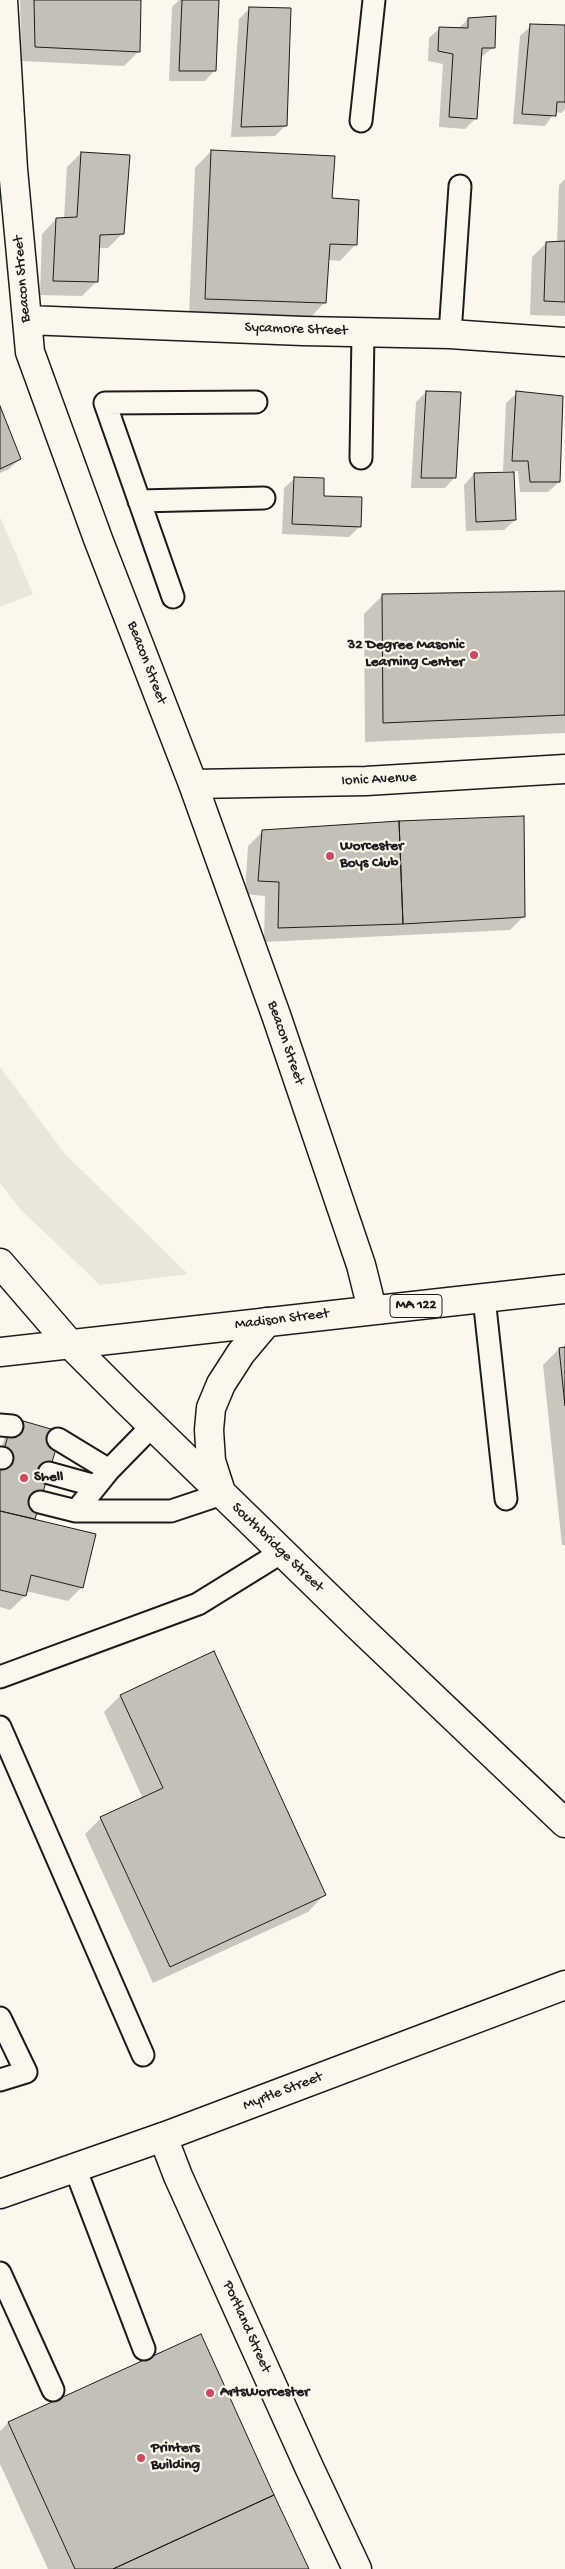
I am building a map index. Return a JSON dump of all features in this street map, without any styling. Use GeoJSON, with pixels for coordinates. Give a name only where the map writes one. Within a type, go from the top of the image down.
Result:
{"type":"FeatureCollection","features":[{"type":"Feature","properties":{"kind":"street","name":"Beacon Street"},"geometry":{"type":"LineString","coordinates":[[3,0],[13,169],[30,352],[98,539],[194,784],[352,1237],[372,1309]]}},
{"type":"Feature","properties":{"kind":"street","name":"Sycamore Street"},"geometry":{"type":"LineString","coordinates":[[27,320],[363,333],[450,334],[565,342]]}},
{"type":"Feature","properties":{"kind":"street","name":"Ionic Avenue"},"geometry":{"type":"LineString","coordinates":[[194,784],[366,781],[565,769]]}},
{"type":"Feature","properties":{"kind":"street","name":"Southbridge Street"},"geometry":{"type":"LineString","coordinates":[[0,1263],[69,1343],[152,1426],[565,1823]]}},
{"type":"Feature","properties":{"kind":"street","name":"Madison Street"},"geometry":{"type":"LineString","coordinates":[[0,1352],[372,1309],[565,1289]]}},
{"type":"Feature","properties":{"kind":"street"},"geometry":{"type":"LineString","coordinates":[[222,1494],[211,1461],[208,1430],[211,1408],[220,1384],[241,1353],[266,1322]]}},
{"type":"Feature","properties":{"kind":"street","name":"Myrtle Street"},"geometry":{"type":"LineString","coordinates":[[0,2194],[164,2137],[565,1985]]}},
{"type":"Feature","properties":{"kind":"street","name":"Portland Street"},"geometry":{"type":"LineString","coordinates":[[164,2137],[182,2185],[308,2467],[357,2569]]}},
{"type":"Feature","properties":{"kind":"lane"},"geometry":{"type":"LineString","coordinates":[[361,121],[374,0]]}},
{"type":"Feature","properties":{"kind":"lane"},"geometry":{"type":"LineString","coordinates":[[450,334],[460,186]]}},
{"type":"Feature","properties":{"kind":"lane"},"geometry":{"type":"LineString","coordinates":[[361,458],[363,333]]}},
{"type":"Feature","properties":{"kind":"lane"},"geometry":{"type":"LineString","coordinates":[[173,597],[105,403],[256,402]]}},
{"type":"Feature","properties":{"kind":"lane"},"geometry":{"type":"LineString","coordinates":[[139,501],[264,498]]}},
{"type":"Feature","properties":{"kind":"lane"},"geometry":{"type":"LineString","coordinates":[[484,1298],[506,1499]]}},
{"type":"Feature","properties":{"kind":"lane"},"geometry":{"type":"LineString","coordinates":[[76,1511],[102,1478],[152,1426]]}},
{"type":"Feature","properties":{"kind":"lane"},"geometry":{"type":"LineString","coordinates":[[58,1439],[102,1478]]}},
{"type":"Feature","properties":{"kind":"lane"},"geometry":{"type":"LineString","coordinates":[[49,1473],[102,1478]]}},
{"type":"Feature","properties":{"kind":"lane"},"geometry":{"type":"LineString","coordinates":[[40,1502],[76,1511],[171,1511],[222,1494]]}},
{"type":"Feature","properties":{"kind":"lane"},"geometry":{"type":"LineString","coordinates":[[0,1676],[198,1604],[282,1552]]}},
{"type":"Feature","properties":{"kind":"lane"},"geometry":{"type":"LineString","coordinates":[[0,1727],[144,2055]]}},
{"type":"Feature","properties":{"kind":"lane"},"geometry":{"type":"LineString","coordinates":[[0,2018],[26,2072],[0,2080]]}},
{"type":"Feature","properties":{"kind":"lane"},"geometry":{"type":"LineString","coordinates":[[75,2168],[144,2349]]}},
{"type":"Feature","properties":{"kind":"lane"},"geometry":{"type":"LineString","coordinates":[[0,2273],[53,2390]]}},
{"type":"Feature","properties":{"kind":"shaded area"},"geometry":{"type":"Polygon","coordinates":[[[0,517],[33,594],[0,607],[0,517]]]}},
{"type":"Feature","properties":{"kind":"shaded area"},"geometry":{"type":"Polygon","coordinates":[[[0,1067],[65,1154],[188,1274],[100,1285],[21,1210],[0,1183],[0,1067]]]}},
{"type":"Feature","properties":{"kind":"building"},"geometry":{"type":"Polygon","coordinates":[[[34,0],[141,0],[140,52],[35,47],[34,0]]]}},
{"type":"Feature","properties":{"kind":"building"},"geometry":{"type":"Polygon","coordinates":[[[182,0],[219,0],[216,71],[179,71],[182,0]]]}},
{"type":"Feature","properties":{"kind":"building"},"geometry":{"type":"Polygon","coordinates":[[[249,7],[291,8],[287,126],[241,127],[249,7]]]}},
{"type":"Feature","properties":{"kind":"building"},"geometry":{"type":"Polygon","coordinates":[[[496,16],[495,48],[482,48],[477,119],[449,117],[453,54],[438,51],[439,27],[468,28],[468,18],[496,16]]]}},
{"type":"Feature","properties":{"kind":"building"},"geometry":{"type":"Polygon","coordinates":[[[530,24],[565,25],[565,102],[557,102],[556,116],[522,114],[530,24]]]}},
{"type":"Feature","properties":{"kind":"building"},"geometry":{"type":"Polygon","coordinates":[[[211,150],[335,156],[332,198],[359,200],[357,245],[330,244],[326,303],[205,299],[211,150]]]}},
{"type":"Feature","properties":{"kind":"building"},"geometry":{"type":"Polygon","coordinates":[[[81,152],[130,155],[124,234],[100,235],[98,282],[53,281],[56,218],[77,217],[81,152]]]}},
{"type":"Feature","properties":{"kind":"building"},"geometry":{"type":"Polygon","coordinates":[[[565,241],[565,302],[544,301],[546,242],[565,241]]]}},
{"type":"Feature","properties":{"kind":"building"},"geometry":{"type":"Polygon","coordinates":[[[426,391],[461,392],[456,478],[421,478],[426,391]]]}},
{"type":"Feature","properties":{"kind":"building"},"geometry":{"type":"Polygon","coordinates":[[[516,391],[563,396],[560,482],[530,482],[528,461],[512,461],[516,391]]]}},
{"type":"Feature","properties":{"kind":"building"},"geometry":{"type":"Polygon","coordinates":[[[0,406],[21,459],[0,469],[0,406]]]}},
{"type":"Feature","properties":{"kind":"building"},"geometry":{"type":"Polygon","coordinates":[[[514,472],[516,520],[476,522],[474,473],[514,472]]]}},
{"type":"Feature","properties":{"kind":"building"},"geometry":{"type":"Polygon","coordinates":[[[294,477],[324,478],[324,496],[362,497],[361,527],[292,524],[294,477]]]}},
{"type":"Feature","properties":{"kind":"building","name":"32 Degree Masonic Learning Center"},"geometry":{"type":"Polygon","coordinates":[[[565,591],[565,715],[383,723],[382,594],[565,591]]]}},
{"type":"Feature","properties":{"kind":"building"},"geometry":{"type":"Polygon","coordinates":[[[524,816],[525,917],[403,924],[399,821],[524,816]]]}},
{"type":"Feature","properties":{"kind":"building","name":"Worcester Boys Club"},"geometry":{"type":"Polygon","coordinates":[[[399,821],[403,924],[278,928],[279,882],[258,881],[262,830],[399,821]]]}},
{"type":"Feature","properties":{"kind":"building"},"geometry":{"type":"Polygon","coordinates":[[[565,1347],[565,1406],[559,1348],[565,1347]]]}},
{"type":"Feature","properties":{"kind":"building"},"geometry":{"type":"Polygon","coordinates":[[[13,1418],[61,1432],[35,1519],[0,1511],[0,1464],[13,1418]]]}},
{"type":"Feature","properties":{"kind":"building"},"geometry":{"type":"Polygon","coordinates":[[[0,1511],[96,1534],[83,1588],[31,1575],[26,1596],[0,1590],[0,1511]]]}},
{"type":"Feature","properties":{"kind":"building"},"geometry":{"type":"Polygon","coordinates":[[[214,1651],[326,1895],[170,1967],[100,1817],[163,1788],[120,1695],[214,1651]]]}},
{"type":"Feature","properties":{"kind":"building","name":"Printers Building"},"geometry":{"type":"Polygon","coordinates":[[[201,2334],[274,2495],[113,2569],[75,2569],[8,2422],[201,2334]]]}},
{"type":"Feature","properties":{"kind":"building"},"geometry":{"type":"Polygon","coordinates":[[[274,2495],[309,2569],[113,2569],[274,2495]]]}},
{"type":"Feature","properties":{"kind":"place","name":"32 Degree Masonic Learning Center"},"geometry":{"type":"Point","coordinates":[474,655]}},
{"type":"Feature","properties":{"kind":"place","name":"Worcester Boys Club"},"geometry":{"type":"Point","coordinates":[330,856]}},
{"type":"Feature","properties":{"kind":"place","name":"Shell"},"geometry":{"type":"Point","coordinates":[24,1478]}},
{"type":"Feature","properties":{"kind":"place","name":"ArtsWorcester"},"geometry":{"type":"Point","coordinates":[210,2393]}},
{"type":"Feature","properties":{"kind":"place","name":"Printers Building"},"geometry":{"type":"Point","coordinates":[141,2458]}}]}
